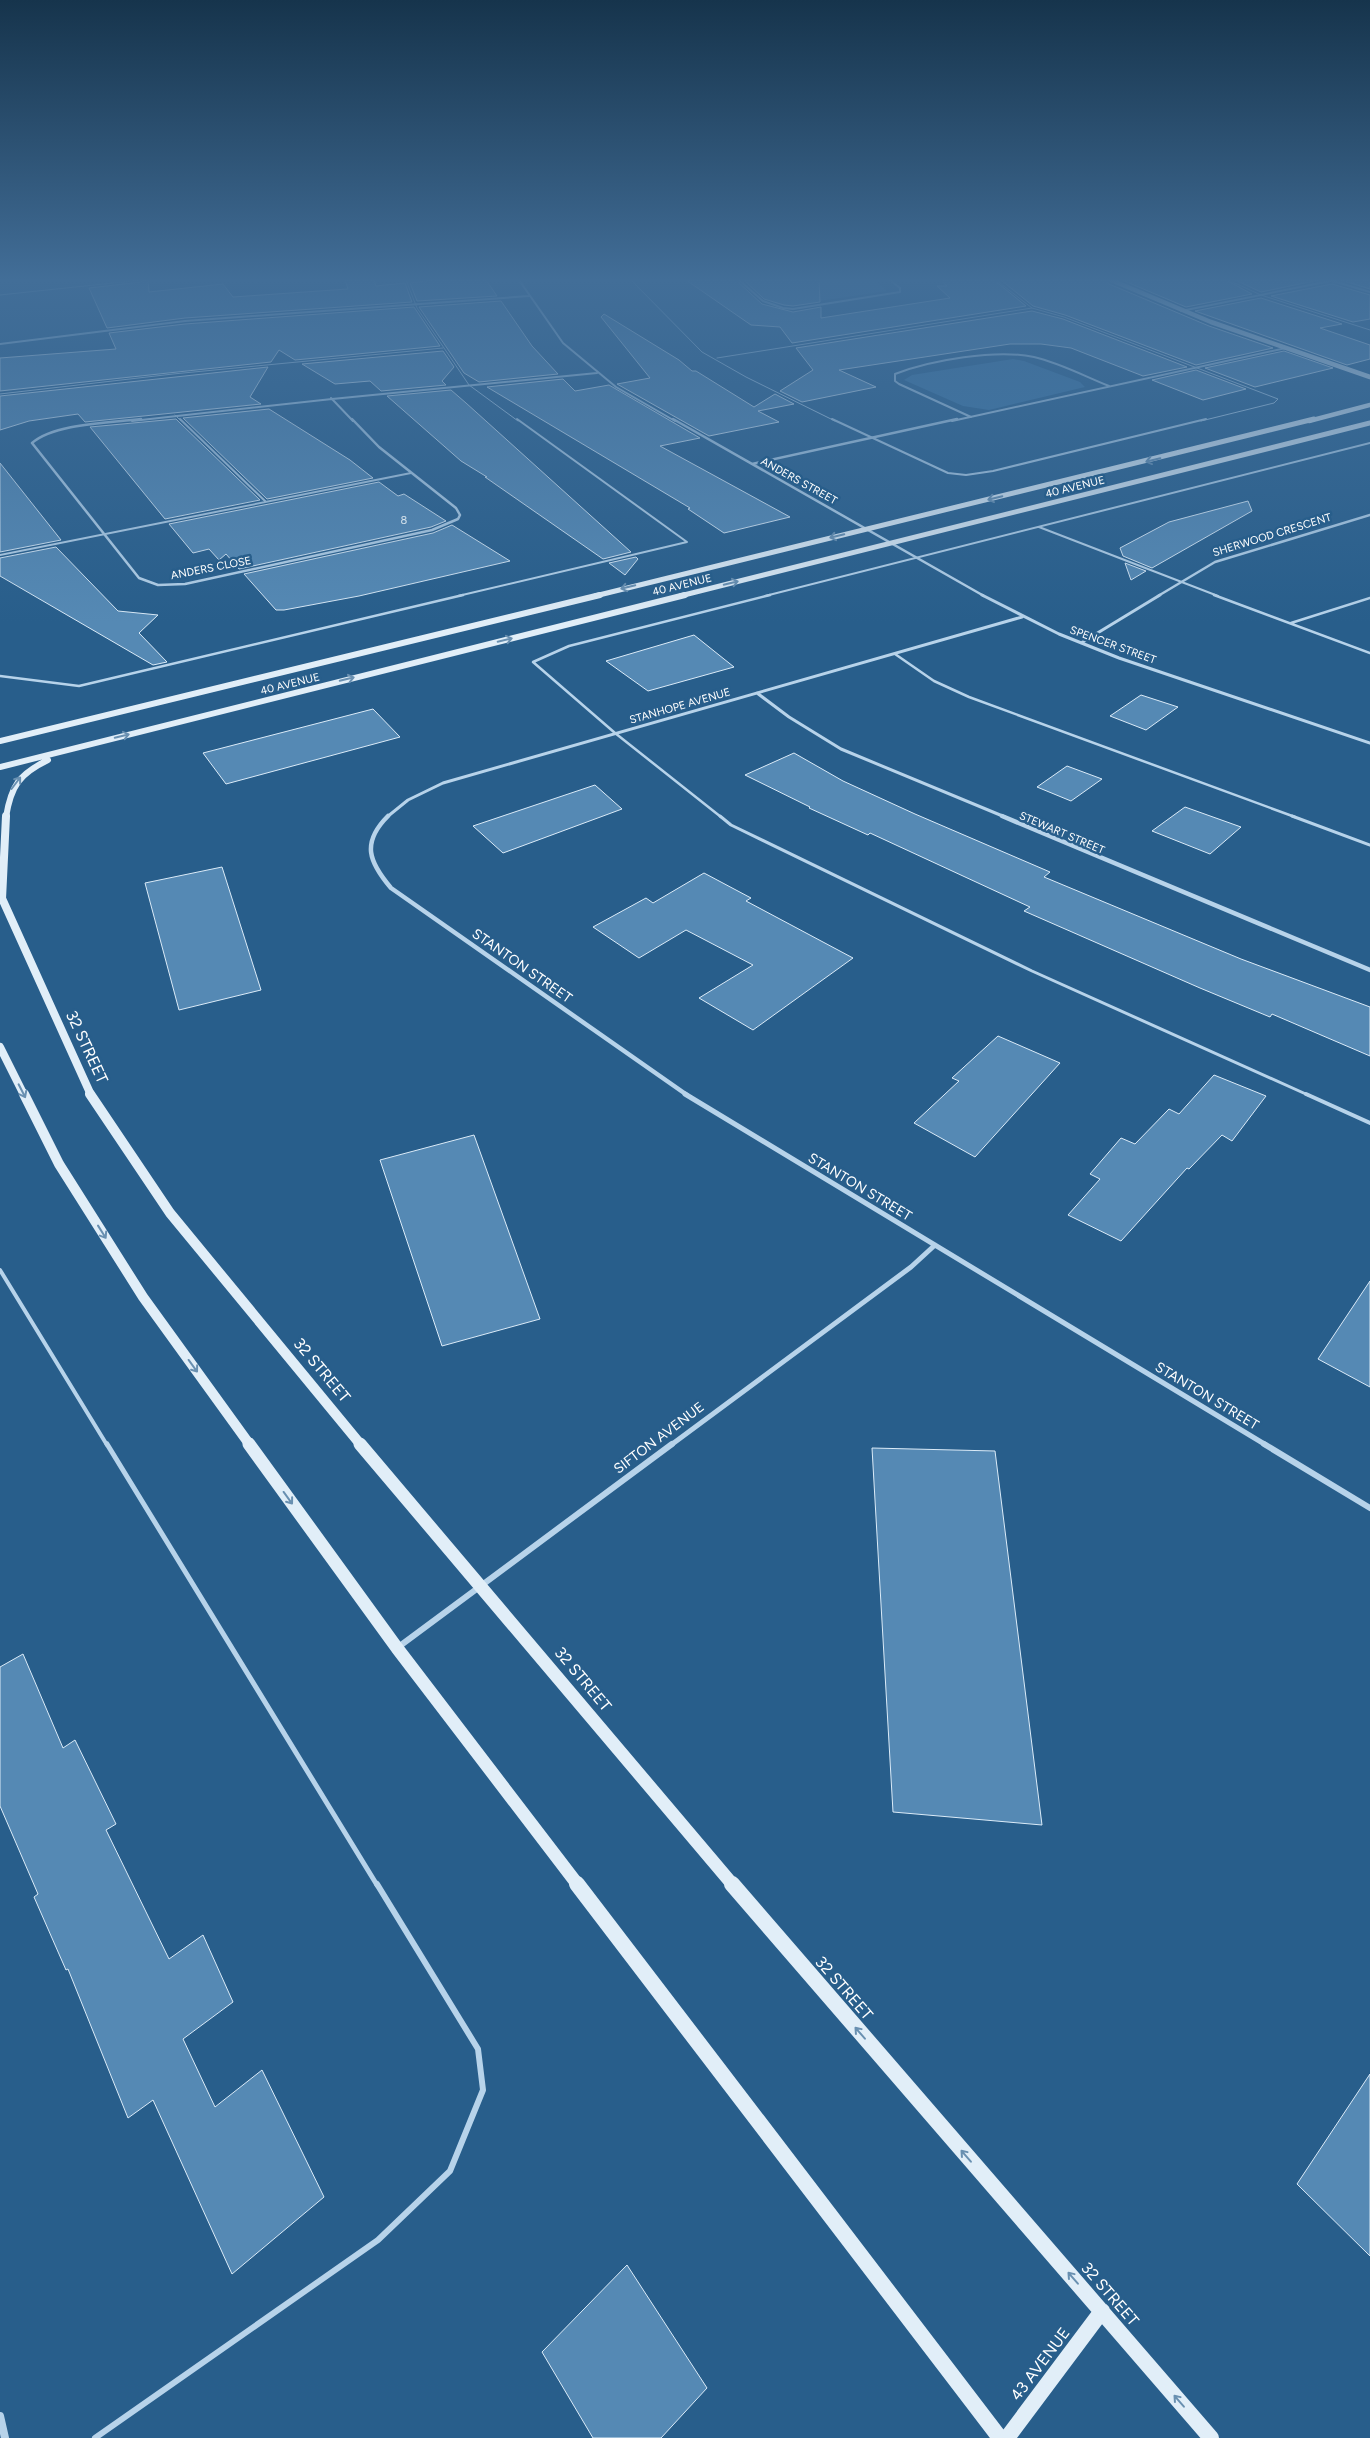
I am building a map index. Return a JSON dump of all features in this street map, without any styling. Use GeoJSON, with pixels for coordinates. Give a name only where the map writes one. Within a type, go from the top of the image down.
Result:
{"type":"FeatureCollection","features":[{"type":"Feature","properties":{"kind":"main road","name":"40 AVENUE"},"geometry":{"type":"LineString","coordinates":[[0,741],[1168,457],[1370,405]]}},
{"type":"Feature","properties":{"kind":"main road","name":"40 AVENUE"},"geometry":{"type":"LineString","coordinates":[[0,767],[1370,423]]}},
{"type":"Feature","properties":{"kind":"main road"},"geometry":{"type":"LineString","coordinates":[[1,897],[6,812],[11,790],[24,774],[34,767],[75,748]]}},
{"type":"Feature","properties":{"kind":"main road","name":"32 STREET"},"geometry":{"type":"LineString","coordinates":[[1,897],[85,1087],[170,1213],[304,1376],[482,1585],[784,1946],[1211,2438]]}},
{"type":"Feature","properties":{"kind":"main road"},"geometry":{"type":"LineString","coordinates":[[0,1047],[59,1164],[143,1297],[397,1648],[1000,2438]]}},
{"type":"Feature","properties":{"kind":"main road","name":"43 AVENUE"},"geometry":{"type":"LineString","coordinates":[[1008,2438],[1102,2312]]}},
{"type":"Feature","properties":{"kind":"street","name":"ANDERS CLOSE"},"geometry":{"type":"LineString","coordinates":[[331,398],[379,447],[456,508],[460,515],[458,519],[432,530],[185,584],[167,586],[151,584],[139,578],[32,443],[38,437],[60,430],[176,415],[331,398],[376,394]]}},
{"type":"Feature","properties":{"kind":"street","name":"ANDERS STREET"},"geometry":{"type":"LineString","coordinates":[[628,394],[866,529]]}},
{"type":"Feature","properties":{"kind":"street"},"geometry":{"type":"LineString","coordinates":[[921,394],[972,417]]}},
{"type":"Feature","properties":{"kind":"street"},"geometry":{"type":"LineString","coordinates":[[752,464],[1080,394]]}},
{"type":"Feature","properties":{"kind":"street","name":"SHERWOOD CRESCENT"},"geometry":{"type":"LineString","coordinates":[[1081,643],[1202,568],[1231,555],[1370,515]]}},
{"type":"Feature","properties":{"kind":"street","name":"SPENCER STREET"},"geometry":{"type":"LineString","coordinates":[[866,529],[1022,617],[1081,643],[1370,743]]}},
{"type":"Feature","properties":{"kind":"street","name":"STANHOPE AVENUE"},"geometry":{"type":"LineString","coordinates":[[370,849],[373,835],[383,820],[403,802],[428,788],[460,777],[1022,617]]}},
{"type":"Feature","properties":{"kind":"street","name":"STEWART STREET"},"geometry":{"type":"LineString","coordinates":[[756,693],[820,737],[870,763],[1370,970]]}},
{"type":"Feature","properties":{"kind":"street","name":"STANTON STREET"},"geometry":{"type":"LineString","coordinates":[[370,849],[371,861],[375,871],[391,888],[679,1091],[1370,1508]]}},
{"type":"Feature","properties":{"kind":"street","name":"SIFTON AVENUE"},"geometry":{"type":"LineString","coordinates":[[397,1648],[911,1267],[934,1245]]}},
{"type":"Feature","properties":{"kind":"street"},"geometry":{"type":"LineString","coordinates":[[0,2416],[5,2438]]}},
{"type":"Feature","properties":{"kind":"lane"},"geometry":{"type":"LineString","coordinates":[[0,676],[79,686],[687,542],[481,394]]}},
{"type":"Feature","properties":{"kind":"lane"},"geometry":{"type":"LineString","coordinates":[[780,394],[870,438],[948,473],[966,475],[1274,403],[1278,398],[1267,394]]}},
{"type":"Feature","properties":{"kind":"lane"},"geometry":{"type":"LineString","coordinates":[[176,415],[265,501]]}},
{"type":"Feature","properties":{"kind":"lane"},"geometry":{"type":"LineString","coordinates":[[1370,443],[569,646],[533,662],[615,733],[731,825],[1032,970],[1370,1123]]}},
{"type":"Feature","properties":{"kind":"lane"},"geometry":{"type":"LineString","coordinates":[[0,556],[411,473]]}},
{"type":"Feature","properties":{"kind":"lane"},"geometry":{"type":"LineString","coordinates":[[1039,527],[1179,582],[1370,653]]}},
{"type":"Feature","properties":{"kind":"lane"},"geometry":{"type":"LineString","coordinates":[[1291,623],[1370,598]]}},
{"type":"Feature","properties":{"kind":"lane"},"geometry":{"type":"LineString","coordinates":[[895,654],[934,681],[969,697],[1370,845]]}},
{"type":"Feature","properties":{"kind":"lane"},"geometry":{"type":"LineString","coordinates":[[0,1270],[478,2049],[483,2090],[450,2171],[378,2240],[94,2438]]}},
{"type":"Feature","properties":{"kind":"shaded area"},"geometry":{"type":"Polygon","coordinates":[[[935,394],[1057,394],[989,410],[963,406],[935,394]]]}},
{"type":"Feature","properties":{"kind":"building"},"geometry":{"type":"Polygon","coordinates":[[[21,394],[252,394],[250,397],[261,404],[85,422],[78,414],[29,421],[0,430],[0,396],[21,394]]]}},
{"type":"Feature","properties":{"kind":"building"},"geometry":{"type":"Polygon","coordinates":[[[455,394],[631,552],[603,559],[485,477],[487,477],[461,461],[387,396],[455,394]]]}},
{"type":"Feature","properties":{"kind":"building"},"geometry":{"type":"Polygon","coordinates":[[[498,394],[624,394],[700,438],[660,446],[790,517],[724,533],[688,509],[690,508],[498,394]]]}},
{"type":"Feature","properties":{"kind":"building"},"geometry":{"type":"Polygon","coordinates":[[[634,394],[733,394],[754,407],[775,394],[794,404],[758,411],[779,422],[709,436],[634,394]]]}},
{"type":"Feature","properties":{"kind":"building"},"geometry":{"type":"Polygon","coordinates":[[[786,394],[843,394],[802,402],[786,394]]]}},
{"type":"Feature","properties":{"kind":"building"},"geometry":{"type":"Polygon","coordinates":[[[1187,394],[1227,394],[1203,400],[1187,394]]]}},
{"type":"Feature","properties":{"kind":"building"},"geometry":{"type":"Polygon","coordinates":[[[269,409],[350,460],[373,478],[267,499],[183,418],[269,409]]]}},
{"type":"Feature","properties":{"kind":"building"},"geometry":{"type":"Polygon","coordinates":[[[176,419],[260,500],[165,519],[90,427],[176,419]]]}},
{"type":"Feature","properties":{"kind":"building"},"geometry":{"type":"Polygon","coordinates":[[[0,463],[61,540],[0,552],[0,463]]]}},
{"type":"Feature","properties":{"kind":"building"},"geometry":{"type":"Polygon","coordinates":[[[379,482],[398,496],[404,494],[446,521],[431,527],[239,569],[226,554],[219,560],[209,549],[193,553],[169,524],[379,482]]]}},
{"type":"Feature","properties":{"kind":"building"},"geometry":{"type":"Polygon","coordinates":[[[1248,501],[1252,511],[1152,568],[1123,556],[1120,548],[1169,522],[1248,501]]]}},
{"type":"Feature","properties":{"kind":"building"},"geometry":{"type":"Polygon","coordinates":[[[452,525],[510,561],[359,596],[284,610],[276,610],[244,574],[433,533],[452,525]]]}},
{"type":"Feature","properties":{"kind":"building"},"geometry":{"type":"Polygon","coordinates":[[[56,547],[118,611],[158,615],[139,633],[167,662],[153,665],[0,576],[0,558],[56,547]]]}},
{"type":"Feature","properties":{"kind":"building"},"geometry":{"type":"Polygon","coordinates":[[[636,557],[638,559],[625,575],[609,563],[636,557]]]}},
{"type":"Feature","properties":{"kind":"building"},"geometry":{"type":"Polygon","coordinates":[[[1125,563],[1146,571],[1131,580],[1125,563]]]}},
{"type":"Feature","properties":{"kind":"building"},"geometry":{"type":"Polygon","coordinates":[[[694,635],[734,667],[648,691],[606,661],[694,635]]]}},
{"type":"Feature","properties":{"kind":"building"},"geometry":{"type":"Polygon","coordinates":[[[1141,695],[1178,707],[1146,730],[1110,716],[1141,695]]]}},
{"type":"Feature","properties":{"kind":"building"},"geometry":{"type":"Polygon","coordinates":[[[373,709],[400,737],[226,784],[203,753],[373,709]]]}},
{"type":"Feature","properties":{"kind":"building"},"geometry":{"type":"Polygon","coordinates":[[[794,753],[843,781],[1050,872],[1044,877],[1241,959],[1370,1007],[1370,1056],[1272,1014],[1270,1017],[1200,988],[1024,911],[1030,907],[870,833],[868,835],[809,808],[745,775],[794,753]]]}},
{"type":"Feature","properties":{"kind":"building"},"geometry":{"type":"Polygon","coordinates":[[[1067,766],[1102,779],[1071,801],[1037,787],[1067,766]]]}},
{"type":"Feature","properties":{"kind":"building"},"geometry":{"type":"Polygon","coordinates":[[[595,785],[622,809],[503,853],[473,826],[595,785]]]}},
{"type":"Feature","properties":{"kind":"building"},"geometry":{"type":"Polygon","coordinates":[[[1185,807],[1241,827],[1210,854],[1152,831],[1185,807]]]}},
{"type":"Feature","properties":{"kind":"building"},"geometry":{"type":"Polygon","coordinates":[[[222,867],[261,990],[179,1010],[145,883],[222,867]]]}},
{"type":"Feature","properties":{"kind":"building"},"geometry":{"type":"Polygon","coordinates":[[[704,873],[751,898],[746,901],[853,958],[753,1030],[699,998],[753,965],[686,930],[639,958],[593,927],[646,898],[653,903],[704,873]]]}},
{"type":"Feature","properties":{"kind":"building"},"geometry":{"type":"Polygon","coordinates":[[[998,1036],[1060,1063],[975,1157],[914,1123],[959,1081],[952,1078],[998,1036]]]}},
{"type":"Feature","properties":{"kind":"building"},"geometry":{"type":"Polygon","coordinates":[[[1214,1075],[1266,1096],[1232,1141],[1222,1135],[1189,1169],[1187,1168],[1121,1241],[1068,1215],[1100,1179],[1090,1174],[1121,1138],[1135,1144],[1169,1109],[1179,1114],[1214,1075]]]}},
{"type":"Feature","properties":{"kind":"building"},"geometry":{"type":"Polygon","coordinates":[[[474,1135],[540,1319],[442,1346],[380,1160],[474,1135]]]}},
{"type":"Feature","properties":{"kind":"building"},"geometry":{"type":"Polygon","coordinates":[[[1370,1281],[1370,1387],[1318,1359],[1370,1281]]]}},
{"type":"Feature","properties":{"kind":"building"},"geometry":{"type":"Polygon","coordinates":[[[872,1448],[995,1451],[1042,1825],[893,1812],[872,1448]]]}},
{"type":"Feature","properties":{"kind":"building"},"geometry":{"type":"Polygon","coordinates":[[[23,1654],[63,1748],[75,1740],[116,1824],[106,1830],[169,1959],[203,1935],[233,2002],[183,2039],[215,2107],[262,2070],[324,2197],[232,2274],[153,2100],[128,2118],[68,1969],[66,1970],[34,1897],[38,1894],[0,1806],[0,1667],[23,1654]]]}},
{"type":"Feature","properties":{"kind":"building"},"geometry":{"type":"Polygon","coordinates":[[[1370,2074],[1370,2256],[1297,2184],[1370,2074]]]}},
{"type":"Feature","properties":{"kind":"building"},"geometry":{"type":"Polygon","coordinates":[[[627,2265],[707,2388],[661,2438],[593,2438],[542,2352],[627,2265]]]}}]}
